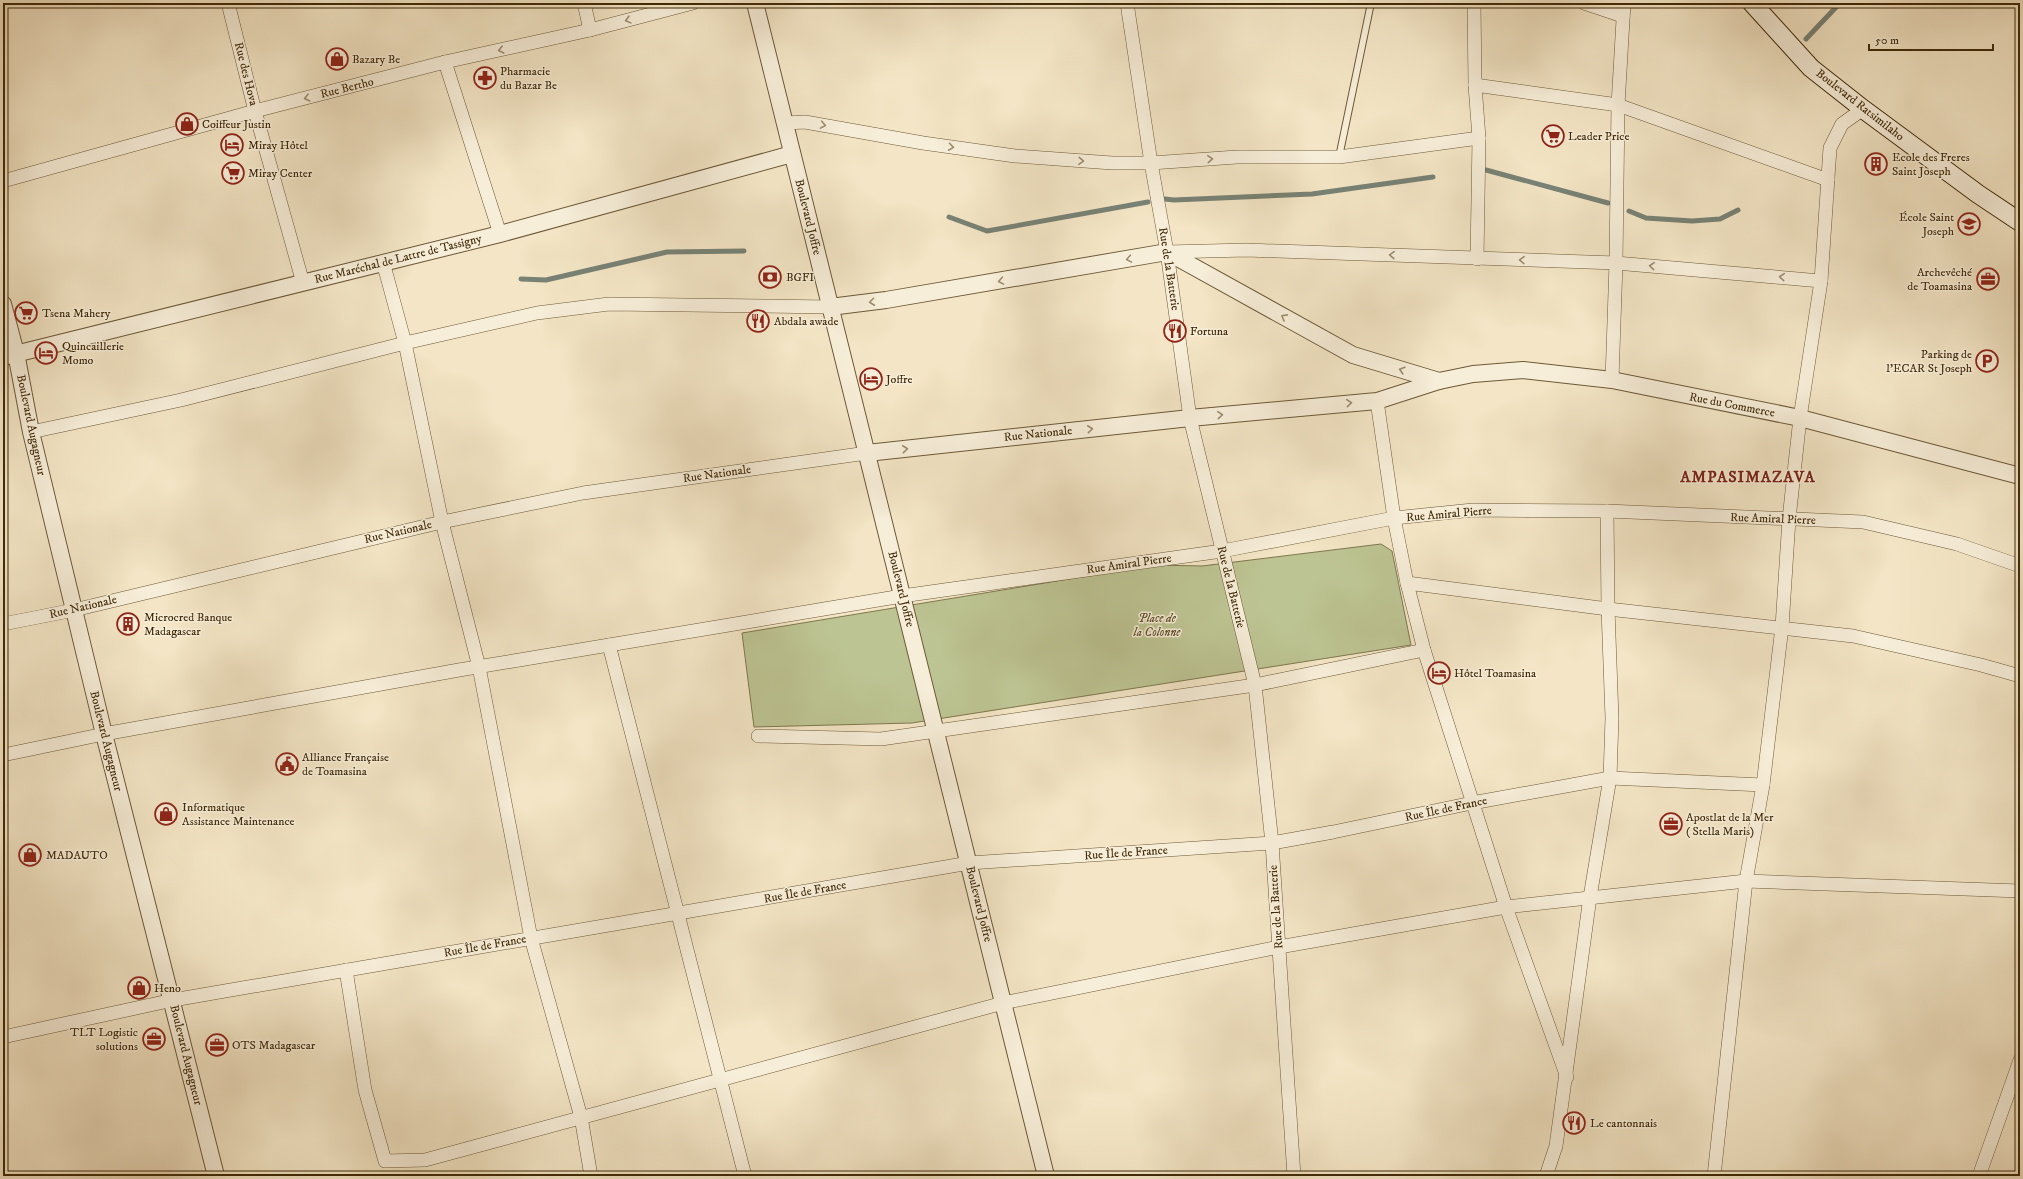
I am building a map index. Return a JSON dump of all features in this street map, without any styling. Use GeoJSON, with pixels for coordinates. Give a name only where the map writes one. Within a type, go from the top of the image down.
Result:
{"type":"FeatureCollection","features":[{"type":"Feature","properties":{"kind":"main road","name":"Boulevard Ratsimilaho"},"geometry":{"type":"LineString","coordinates":[[1752,3],[1811,68],[1863,109],[1978,194],[2020,222]]}},
{"type":"Feature","properties":{"kind":"street","name":"Rue des Hova"},"geometry":{"type":"LineString","coordinates":[[228,3],[255,111],[302,283]]}},
{"type":"Feature","properties":{"kind":"street"},"geometry":{"type":"LineString","coordinates":[[584,3],[590,30]]}},
{"type":"Feature","properties":{"kind":"street","name":"Rue Bertho"},"geometry":{"type":"LineString","coordinates":[[3,181],[255,111],[445,62],[590,30],[692,3]]}},
{"type":"Feature","properties":{"kind":"street","name":"Boulevard Joffre"},"geometry":{"type":"LineString","coordinates":[[755,3],[1046,1176]]}},
{"type":"Feature","properties":{"kind":"street","name":"Rue de la Batterie"},"geometry":{"type":"LineString","coordinates":[[1127,3],[1151,163],[1167,252],[1190,418],[1255,685],[1272,843],[1294,1176]]}},
{"type":"Feature","properties":{"kind":"street"},"geometry":{"type":"LineString","coordinates":[[1474,3],[1475,85],[1479,138],[1477,259]]}},
{"type":"Feature","properties":{"kind":"street"},"geometry":{"type":"LineString","coordinates":[[1584,3],[1623,16]]}},
{"type":"Feature","properties":{"kind":"street"},"geometry":{"type":"LineString","coordinates":[[1612,380],[1616,264],[1618,104],[1624,3]]}},
{"type":"Feature","properties":{"kind":"street"},"geometry":{"type":"LineString","coordinates":[[445,62],[500,234]]}},
{"type":"Feature","properties":{"kind":"street"},"geometry":{"type":"LineString","coordinates":[[1475,85],[1618,104],[1828,180]]}},
{"type":"Feature","properties":{"kind":"street"},"geometry":{"type":"LineString","coordinates":[[1714,1176],[1746,880],[1763,785],[1782,627],[1789,520],[1800,418],[1820,280],[1830,148],[1842,124],[1863,109]]}},
{"type":"Feature","properties":{"kind":"street"},"geometry":{"type":"LineString","coordinates":[[785,123],[805,122],[923,143],[1015,156],[1112,163],[1151,163],[1237,157],[1338,157],[1479,138]]}},
{"type":"Feature","properties":{"kind":"street","name":"Rue Maréchal de Lattre de Tassigny"},"geometry":{"type":"LineString","coordinates":[[10,355],[500,234],[792,154]]}},
{"type":"Feature","properties":{"kind":"street"},"geometry":{"type":"LineString","coordinates":[[31,432],[181,400],[405,343],[537,313],[609,304],[830,307],[886,300],[1167,252],[1247,250],[1616,264],[1820,280]]}},
{"type":"Feature","properties":{"kind":"street"},"geometry":{"type":"LineString","coordinates":[[1167,252],[1353,355],[1439,381]]}},
{"type":"Feature","properties":{"kind":"street"},"geometry":{"type":"LineString","coordinates":[[383,262],[405,343],[442,522],[479,667],[532,938],[581,1117],[591,1176]]}},
{"type":"Feature","properties":{"kind":"street","name":"Boulevard Augagneur"},"geometry":{"type":"LineString","coordinates":[[3,304],[10,355],[31,432],[104,734],[173,1000],[216,1176]]}},
{"type":"Feature","properties":{"kind":"street","name":"Rue du Commerce"},"geometry":{"type":"LineString","coordinates":[[1439,381],[1473,374],[1523,370],[1612,380],[1800,418],[2020,476]]}},
{"type":"Feature","properties":{"kind":"street","name":"Rue Nationale"},"geometry":{"type":"LineString","coordinates":[[3,624],[74,610],[442,522],[583,493],[867,453],[1190,418],[1377,401],[1439,381]]}},
{"type":"Feature","properties":{"kind":"street"},"geometry":{"type":"LineString","coordinates":[[1377,401],[1394,518],[1407,583],[1424,650],[1506,907],[1566,1077]]}},
{"type":"Feature","properties":{"kind":"street","name":"Rue Amiral Pierre"},"geometry":{"type":"LineString","coordinates":[[3,755],[104,734],[479,667],[902,596],[1222,551],[1394,518],[1473,510],[1607,511],[1863,522],[1957,544],[2020,566]]}},
{"type":"Feature","properties":{"kind":"street"},"geometry":{"type":"LineString","coordinates":[[1546,1176],[1556,1146],[1590,897],[1610,778],[1612,718],[1608,610],[1607,511]]}},
{"type":"Feature","properties":{"kind":"street"},"geometry":{"type":"LineString","coordinates":[[1407,583],[1608,610],[1782,627],[1853,636],[1981,665],[2020,676]]}},
{"type":"Feature","properties":{"kind":"street"},"geometry":{"type":"LineString","coordinates":[[609,645],[745,1176]]}},
{"type":"Feature","properties":{"kind":"street"},"geometry":{"type":"LineString","coordinates":[[758,736],[881,739],[1255,685],[1424,650]]}},
{"type":"Feature","properties":{"kind":"street","name":"Rue Île de France"},"geometry":{"type":"LineString","coordinates":[[3,1037],[173,1000],[969,863],[1272,843],[1472,803],[1610,778],[1763,785]]}},
{"type":"Feature","properties":{"kind":"street"},"geometry":{"type":"LineString","coordinates":[[346,970],[365,1090],[385,1161],[425,1160],[1003,1003],[1278,947],[1506,907],[1746,880],[2020,891]]}},
{"type":"Feature","properties":{"kind":"street"},"geometry":{"type":"LineString","coordinates":[[1979,1176],[2020,1060]]}},
{"type":"Feature","properties":{"kind":"lane"},"geometry":{"type":"LineString","coordinates":[[1338,157],[1371,3]]}},
{"type":"Feature","properties":{"kind":"green space","name":"Place de la Colonne"},"geometry":{"type":"Polygon","coordinates":[[[1381,544],[1392,551],[1411,645],[912,723],[754,727],[742,633],[1154,565],[1202,566],[1381,544]]]}},
{"type":"Feature","properties":{"kind":"waterway"},"geometry":{"type":"LineString","coordinates":[[1806,39],[1840,3]]}},
{"type":"Feature","properties":{"kind":"waterway"},"geometry":{"type":"LineString","coordinates":[[1486,170],[1608,203]]}},
{"type":"Feature","properties":{"kind":"waterway"},"geometry":{"type":"LineString","coordinates":[[1165,199],[1174,200],[1312,194],[1433,177]]}},
{"type":"Feature","properties":{"kind":"waterway"},"geometry":{"type":"LineString","coordinates":[[949,217],[987,231],[1148,202]]}},
{"type":"Feature","properties":{"kind":"waterway"},"geometry":{"type":"LineString","coordinates":[[1629,211],[1646,218],[1692,221],[1720,219],[1738,210]]}},
{"type":"Feature","properties":{"kind":"waterway"},"geometry":{"type":"LineString","coordinates":[[521,279],[546,280],[667,252],[744,251]]}},
{"type":"Feature","properties":{"kind":"place","name":"Bazary Be"},"geometry":{"type":"Point","coordinates":[337,59]}},
{"type":"Feature","properties":{"kind":"place","name":"Pharmacie du Bazar Be"},"geometry":{"type":"Point","coordinates":[485,78]}},
{"type":"Feature","properties":{"kind":"place","name":"Coiffeur Justin"},"geometry":{"type":"Point","coordinates":[187,124]}},
{"type":"Feature","properties":{"kind":"place","name":"Leader Price"},"geometry":{"type":"Point","coordinates":[1553,136]}},
{"type":"Feature","properties":{"kind":"place","name":"Miray Hôtel"},"geometry":{"type":"Point","coordinates":[232,145]}},
{"type":"Feature","properties":{"kind":"place","name":"Ecole des Freres Saint Joseph"},"geometry":{"type":"Point","coordinates":[1876,164]}},
{"type":"Feature","properties":{"kind":"place","name":"Miray Center"},"geometry":{"type":"Point","coordinates":[233,173]}},
{"type":"Feature","properties":{"kind":"place","name":"École Saint Joseph"},"geometry":{"type":"Point","coordinates":[1969,224]}},
{"type":"Feature","properties":{"kind":"place","name":"BGFI"},"geometry":{"type":"Point","coordinates":[770,277]}},
{"type":"Feature","properties":{"kind":"place","name":"Archevêché de Toamasina"},"geometry":{"type":"Point","coordinates":[1988,279]}},
{"type":"Feature","properties":{"kind":"place","name":"Tsena Mahery"},"geometry":{"type":"Point","coordinates":[26,313]}},
{"type":"Feature","properties":{"kind":"place","name":"Abdala awade"},"geometry":{"type":"Point","coordinates":[758,321]}},
{"type":"Feature","properties":{"kind":"place","name":"Fortuna"},"geometry":{"type":"Point","coordinates":[1175,331]}},
{"type":"Feature","properties":{"kind":"place","name":"Quincaillerie Momo"},"geometry":{"type":"Point","coordinates":[46,353]}},
{"type":"Feature","properties":{"kind":"place","name":"Parking de l'ECAR St Joseph"},"geometry":{"type":"Point","coordinates":[1987,361]}},
{"type":"Feature","properties":{"kind":"place","name":"Joffre"},"geometry":{"type":"Point","coordinates":[871,379]}},
{"type":"Feature","properties":{"kind":"place","name":"Microcred Banque Madagascar"},"geometry":{"type":"Point","coordinates":[128,624]}},
{"type":"Feature","properties":{"kind":"place","name":"Hôtel Toamasina"},"geometry":{"type":"Point","coordinates":[1439,673]}},
{"type":"Feature","properties":{"kind":"place","name":"Alliance Française de Toamasina"},"geometry":{"type":"Point","coordinates":[287,764]}},
{"type":"Feature","properties":{"kind":"place","name":"Informatique Assistance Maintenance"},"geometry":{"type":"Point","coordinates":[166,814]}},
{"type":"Feature","properties":{"kind":"place","name":"Apostlat de la Mer ( Stella Maris)"},"geometry":{"type":"Point","coordinates":[1671,824]}},
{"type":"Feature","properties":{"kind":"place","name":"MADAUTO"},"geometry":{"type":"Point","coordinates":[30,855]}},
{"type":"Feature","properties":{"kind":"place","name":"Heno"},"geometry":{"type":"Point","coordinates":[139,988]}},
{"type":"Feature","properties":{"kind":"place","name":"TLT Logistic solutions"},"geometry":{"type":"Point","coordinates":[154,1039]}},
{"type":"Feature","properties":{"kind":"place","name":"OTS Madagascar"},"geometry":{"type":"Point","coordinates":[217,1045]}},
{"type":"Feature","properties":{"kind":"place","name":"Le cantonnais"},"geometry":{"type":"Point","coordinates":[1574,1123]}},
{"type":"Feature","properties":{"kind":"district","name":"AMPASIMAZAVA"},"geometry":{"type":"Point","coordinates":[1748,477]}}]}
